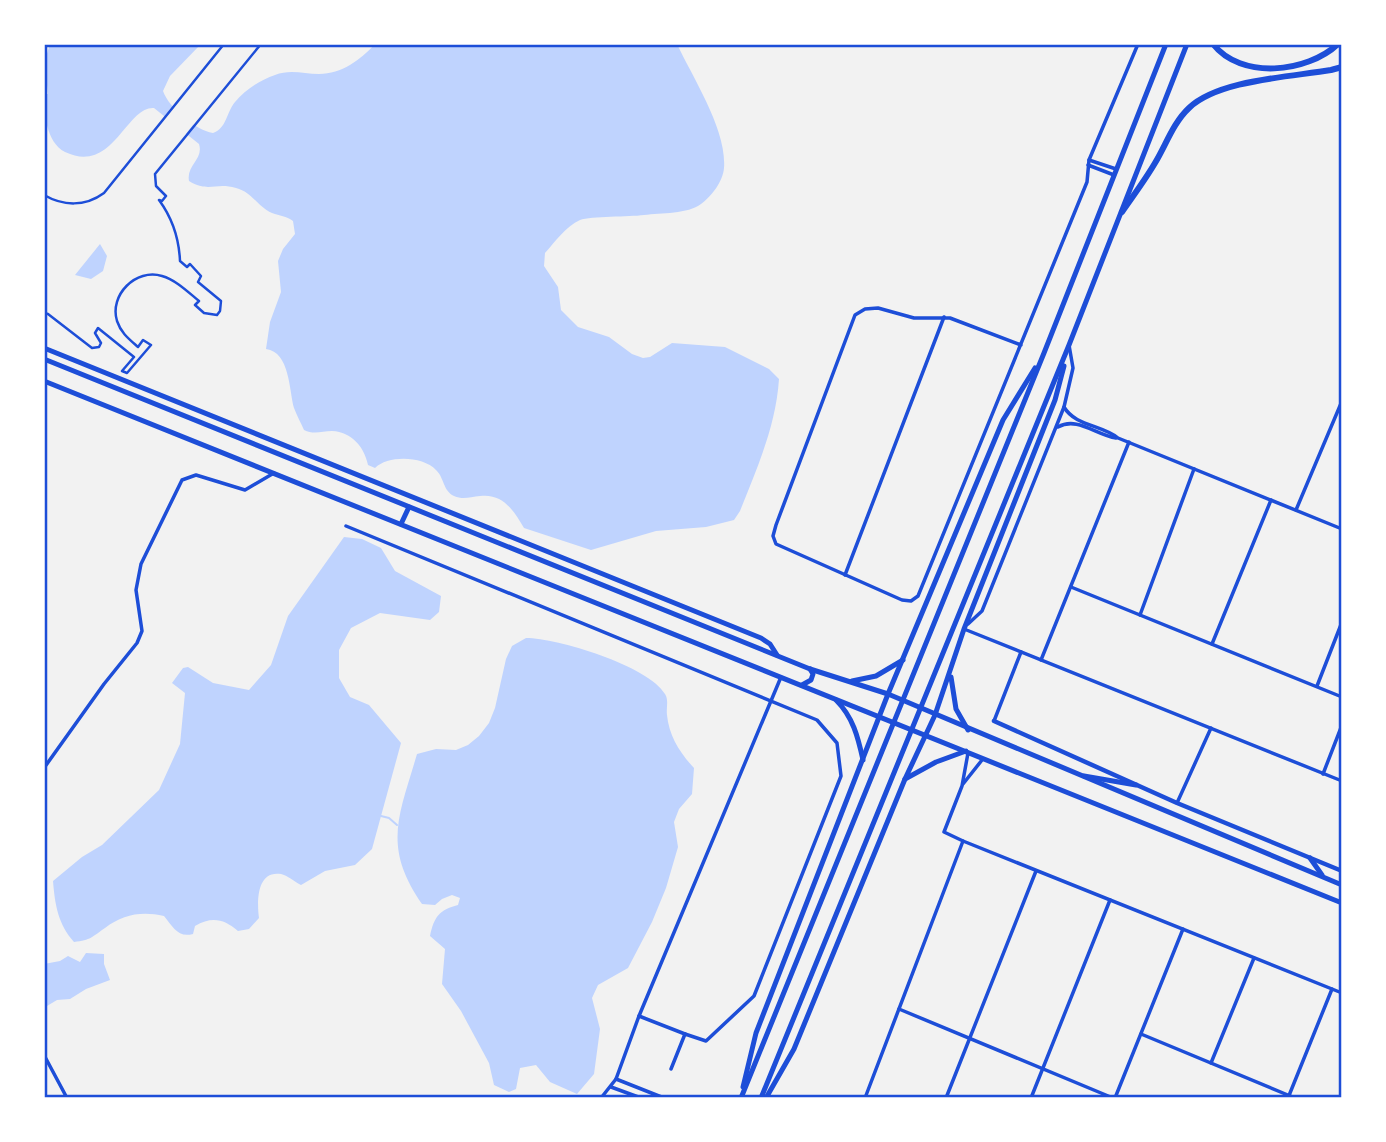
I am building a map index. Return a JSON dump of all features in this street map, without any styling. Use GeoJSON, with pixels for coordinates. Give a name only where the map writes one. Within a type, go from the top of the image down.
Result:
{"type":"FeatureCollection","features":[{"type":"Feature","properties":{"kind":"highway"},"geometry":{"type":"LineString","coordinates":[[1213,44],[1222,55],[1235,63],[1262,68],[1304,63],[1320,58],[1338,44]]}},
{"type":"Feature","properties":{"kind":"highway"},"geometry":{"type":"LineString","coordinates":[[1122,212],[1155,164],[1173,128],[1187,109],[1207,94],[1230,86],[1342,67]]}},
{"type":"Feature","properties":{"kind":"main road"},"geometry":{"type":"LineString","coordinates":[[741,1098],[1044,353],[1166,44]]}},
{"type":"Feature","properties":{"kind":"main road"},"geometry":{"type":"LineString","coordinates":[[763,1098],[1069,345],[1187,44]]}},
{"type":"Feature","properties":{"kind":"main road"},"geometry":{"type":"LineString","coordinates":[[763,1098],[794,1049],[934,715],[965,627],[1055,400],[1069,345]]}},
{"type":"Feature","properties":{"kind":"main road"},"geometry":{"type":"LineString","coordinates":[[44,348],[761,638],[770,644],[777,656]]}},
{"type":"Feature","properties":{"kind":"main road"},"geometry":{"type":"LineString","coordinates":[[741,1098],[756,1033],[888,694],[1003,420],[1044,353]]}},
{"type":"Feature","properties":{"kind":"main road"},"geometry":{"type":"LineString","coordinates":[[44,359],[777,656],[888,694],[968,730],[1342,885]]}},
{"type":"Feature","properties":{"kind":"main road"},"geometry":{"type":"LineString","coordinates":[[44,382],[984,757],[1342,903]]}},
{"type":"Feature","properties":{"kind":"main road"},"geometry":{"type":"LineString","coordinates":[[401,524],[409,507]]}},
{"type":"Feature","properties":{"kind":"main road"},"geometry":{"type":"LineString","coordinates":[[605,586],[625,583]]}},
{"type":"Feature","properties":{"kind":"main road"},"geometry":{"type":"LineString","coordinates":[[843,680],[865,680],[903,660]]}},
{"type":"Feature","properties":{"kind":"main road"},"geometry":{"type":"LineString","coordinates":[[802,685],[811,680],[813,674],[810,668]]}},
{"type":"Feature","properties":{"kind":"main road"},"geometry":{"type":"LineString","coordinates":[[950,672],[953,701],[968,730]]}},
{"type":"Feature","properties":{"kind":"main road"},"geometry":{"type":"LineString","coordinates":[[834,698],[849,715],[855,727],[863,761]]}},
{"type":"Feature","properties":{"kind":"main road"},"geometry":{"type":"LineString","coordinates":[[905,779],[936,762],[967,751]]}},
{"type":"Feature","properties":{"kind":"main road"},"geometry":{"type":"LineString","coordinates":[[1077,775],[1136,785]]}},
{"type":"Feature","properties":{"kind":"main road"},"geometry":{"type":"LineString","coordinates":[[1310,858],[1324,878]]}},
{"type":"Feature","properties":{"kind":"street"},"geometry":{"type":"LineString","coordinates":[[44,195],[65,204],[76,204],[104,193],[224,44]]}},
{"type":"Feature","properties":{"kind":"street"},"geometry":{"type":"LineString","coordinates":[[44,313],[92,348],[99,347],[101,343],[95,333],[98,328],[134,357],[122,372],[127,373],[151,345],[143,340],[138,346],[125,337],[117,321],[118,299],[129,283],[148,275],[163,276],[199,301],[195,305],[204,313],[217,315],[221,301],[198,282],[200,272],[190,264],[187,267],[180,261],[173,223],[159,200],[162,201],[166,196],[156,186],[155,174],[261,44]]}},
{"type":"Feature","properties":{"kind":"street"},"geometry":{"type":"LineString","coordinates":[[1021,345],[944,317],[914,318],[878,307],[860,311],[855,315],[773,536],[776,544],[902,600],[911,601],[918,596],[1021,345],[1087,182],[1089,163],[1138,44]]}},
{"type":"Feature","properties":{"kind":"street"},"geometry":{"type":"LineString","coordinates":[[1089,163],[1115,172]]}},
{"type":"Feature","properties":{"kind":"street"},"geometry":{"type":"LineString","coordinates":[[845,575],[944,317]]}},
{"type":"Feature","properties":{"kind":"street"},"geometry":{"type":"LineString","coordinates":[[1069,345],[1073,368],[1057,427],[982,611],[965,627],[1342,781]]}},
{"type":"Feature","properties":{"kind":"street"},"geometry":{"type":"LineString","coordinates":[[1296,510],[1342,401]]}},
{"type":"Feature","properties":{"kind":"street"},"geometry":{"type":"LineString","coordinates":[[1064,407],[1074,418],[1118,438],[1342,529]]}},
{"type":"Feature","properties":{"kind":"street"},"geometry":{"type":"LineString","coordinates":[[1057,427],[1072,422],[1118,438]]}},
{"type":"Feature","properties":{"kind":"street"},"geometry":{"type":"LineString","coordinates":[[1041,660],[1129,442]]}},
{"type":"Feature","properties":{"kind":"street"},"geometry":{"type":"LineString","coordinates":[[1140,615],[1194,469]]}},
{"type":"Feature","properties":{"kind":"street"},"geometry":{"type":"LineString","coordinates":[[44,768],[137,643],[142,631],[136,590],[141,564],[182,480],[196,475],[245,490],[274,473]]}},
{"type":"Feature","properties":{"kind":"street"},"geometry":{"type":"LineString","coordinates":[[1212,644],[1271,500]]}},
{"type":"Feature","properties":{"kind":"street"},"geometry":{"type":"LineString","coordinates":[[346,526],[817,720],[836,743],[841,776],[754,996],[706,1041],[639,1016]]}},
{"type":"Feature","properties":{"kind":"street"},"geometry":{"type":"LineString","coordinates":[[1071,587],[1342,697]]}},
{"type":"Feature","properties":{"kind":"street"},"geometry":{"type":"LineString","coordinates":[[1317,686],[1342,622]]}},
{"type":"Feature","properties":{"kind":"street"},"geometry":{"type":"LineString","coordinates":[[1021,652],[994,721],[1177,803],[1342,871]]}},
{"type":"Feature","properties":{"kind":"street"},"geometry":{"type":"LineString","coordinates":[[601,1098],[616,1079],[639,1016],[781,677]]}},
{"type":"Feature","properties":{"kind":"street"},"geometry":{"type":"LineString","coordinates":[[1323,774],[1342,725]]}},
{"type":"Feature","properties":{"kind":"street"},"geometry":{"type":"LineString","coordinates":[[1177,803],[1211,728]]}},
{"type":"Feature","properties":{"kind":"street"},"geometry":{"type":"LineString","coordinates":[[967,751],[962,786],[944,832],[1342,993]]}},
{"type":"Feature","properties":{"kind":"street"},"geometry":{"type":"LineString","coordinates":[[962,786],[984,757]]}},
{"type":"Feature","properties":{"kind":"street"},"geometry":{"type":"LineString","coordinates":[[865,1098],[963,841]]}},
{"type":"Feature","properties":{"kind":"street"},"geometry":{"type":"LineString","coordinates":[[946,1098],[1036,871]]}},
{"type":"Feature","properties":{"kind":"street"},"geometry":{"type":"LineString","coordinates":[[1031,1098],[1110,900]]}},
{"type":"Feature","properties":{"kind":"street"},"geometry":{"type":"LineString","coordinates":[[899,1009],[1114,1098],[1182,929]]}},
{"type":"Feature","properties":{"kind":"street"},"geometry":{"type":"LineString","coordinates":[[1211,1063],[1254,958]]}},
{"type":"Feature","properties":{"kind":"street"},"geometry":{"type":"LineString","coordinates":[[1288,1097],[1332,989]]}},
{"type":"Feature","properties":{"kind":"street"},"geometry":{"type":"LineString","coordinates":[[671,1069],[685,1034]]}},
{"type":"Feature","properties":{"kind":"street"},"geometry":{"type":"LineString","coordinates":[[1141,1034],[1288,1097],[1296,1098]]}},
{"type":"Feature","properties":{"kind":"street"},"geometry":{"type":"LineString","coordinates":[[44,1055],[67,1098]]}},
{"type":"Feature","properties":{"kind":"street"},"geometry":{"type":"LineString","coordinates":[[616,1079],[664,1098]]}},
{"type":"Feature","properties":{"kind":"street"},"geometry":{"type":"LineString","coordinates":[[611,1087],[641,1098]]}},
{"type":"Feature","properties":{"kind":"water"},"geometry":{"type":"Polygon","coordinates":[[[50,44],[201,44],[170,76],[163,91],[183,117],[198,128],[213,133],[224,124],[232,106],[243,93],[258,83],[286,72],[335,72],[357,61],[375,44],[677,44],[708,105],[720,137],[724,168],[719,183],[705,201],[689,210],[580,220],[565,230],[545,253],[544,266],[558,287],[561,310],[578,327],[609,337],[632,354],[643,358],[650,357],[672,343],[725,347],[769,369],[779,379],[765,446],[734,520],[706,527],[656,531],[591,550],[524,528],[507,504],[495,497],[464,498],[450,494],[436,470],[423,462],[397,459],[375,468],[368,465],[364,452],[346,434],[304,430],[294,408],[284,364],[274,352],[266,349],[270,322],[281,292],[278,261],[283,249],[295,234],[293,221],[267,210],[242,190],[229,186],[207,187],[189,181],[190,171],[199,154],[199,144],[154,108],[144,110],[135,117],[107,148],[95,155],[81,157],[65,152],[54,141],[47,126],[44,94],[48,94],[47,85],[44,85],[44,63],[50,44]]]}},
{"type":"Feature","properties":{"kind":"water"},"geometry":{"type":"Polygon","coordinates":[[[100,244],[107,256],[103,271],[91,279],[75,275],[100,244]]]}},
{"type":"Feature","properties":{"kind":"water"},"geometry":{"type":"Polygon","coordinates":[[[344,537],[362,539],[381,548],[395,571],[441,596],[439,612],[430,620],[380,613],[351,628],[339,650],[339,678],[350,697],[369,705],[401,743],[372,849],[355,865],[325,871],[301,885],[281,874],[267,877],[260,889],[259,918],[249,929],[238,931],[228,924],[212,920],[195,926],[193,934],[188,935],[176,931],[164,916],[140,914],[112,923],[91,938],[74,942],[58,914],[53,881],[82,857],[102,845],[159,790],[180,744],[185,693],[172,683],[183,668],[188,667],[213,683],[249,690],[271,665],[288,616],[344,537]]]}},
{"type":"Feature","properties":{"kind":"water"},"geometry":{"type":"Polygon","coordinates":[[[526,638],[579,648],[622,664],[656,684],[666,696],[668,723],[673,737],[694,768],[692,794],[679,809],[674,822],[678,847],[652,922],[628,968],[598,985],[592,998],[600,1029],[594,1074],[577,1094],[550,1082],[536,1065],[520,1068],[516,1089],[509,1092],[494,1085],[489,1063],[461,1011],[442,984],[445,949],[430,936],[438,915],[458,905],[460,898],[452,895],[435,905],[422,904],[402,865],[398,847],[400,813],[417,754],[436,749],[456,750],[479,736],[489,723],[495,708],[506,659],[512,646],[526,638]]]}},
{"type":"Feature","properties":{"kind":"water"},"geometry":{"type":"Polygon","coordinates":[[[86,953],[104,954],[104,964],[110,980],[86,989],[70,999],[57,1000],[47,1006],[44,996],[44,964],[60,961],[68,956],[80,962],[86,953]]]}},
{"type":"Feature","properties":{"kind":"pier"},"geometry":{"type":"Polygon","coordinates":[[[174,104],[196,121],[185,135],[163,118],[174,104]]]}},
{"type":"Feature","properties":{"kind":"waterway"},"geometry":{"type":"LineString","coordinates":[[381,816],[389,818],[397,825]]}}]}
